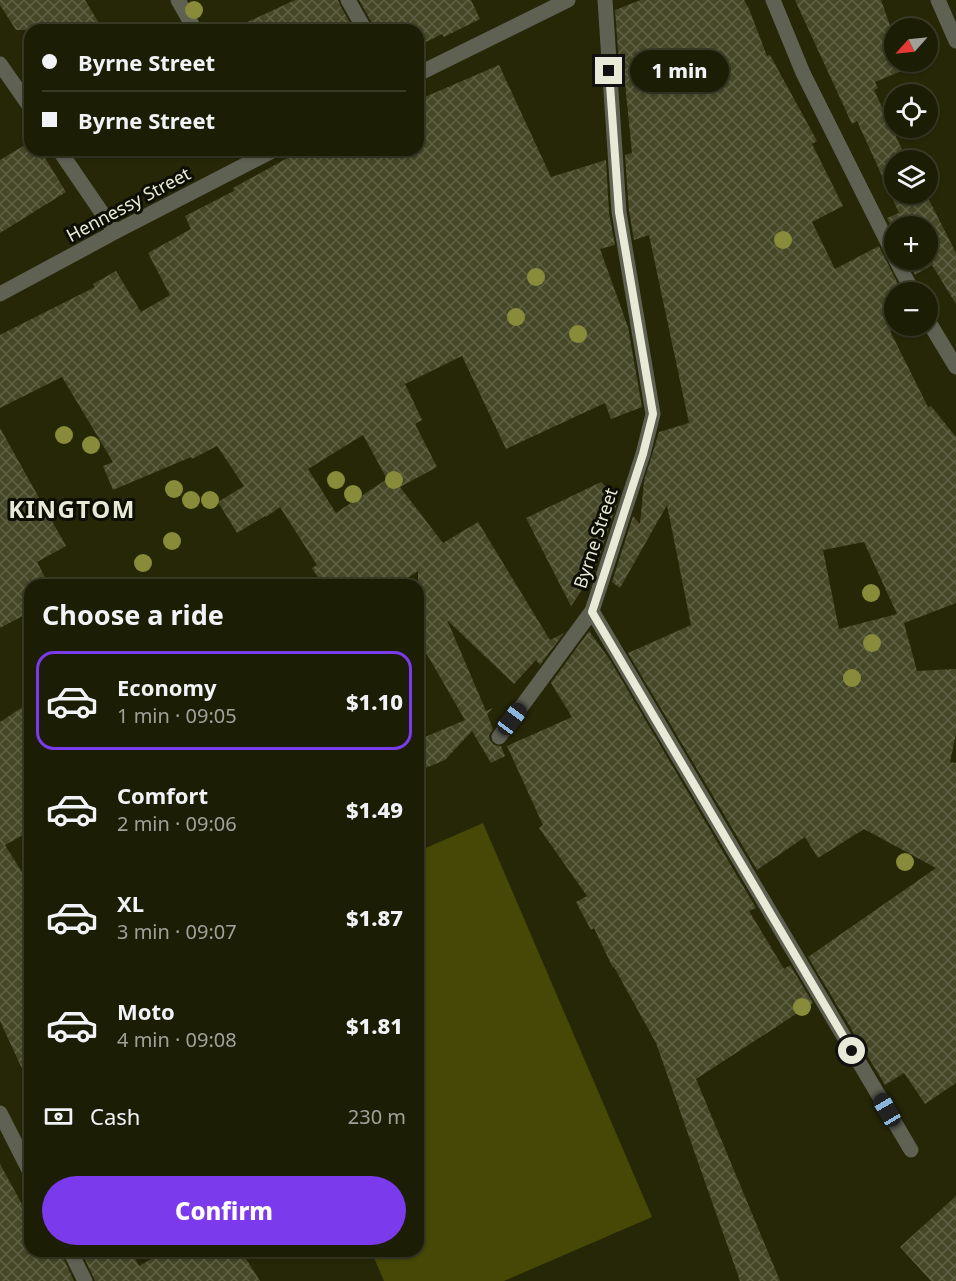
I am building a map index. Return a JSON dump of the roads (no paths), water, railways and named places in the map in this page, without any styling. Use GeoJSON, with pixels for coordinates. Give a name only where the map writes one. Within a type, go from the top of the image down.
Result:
{"type":"FeatureCollection","features":[{"type":"Feature","properties":{"kind":"street"},"geometry":{"type":"LineString","coordinates":[[178,0],[192,24]]}},
{"type":"Feature","properties":{"kind":"street"},"geometry":{"type":"LineString","coordinates":[[348,0],[362,24]]}},
{"type":"Feature","properties":{"kind":"street"},"geometry":{"type":"LineString","coordinates":[[424,71],[568,0]]}},
{"type":"Feature","properties":{"kind":"street","name":"Byrne Street"},"geometry":{"type":"LineString","coordinates":[[604,0],[619,212],[653,414],[643,454],[592,612],[911,1150]]}},
{"type":"Feature","properties":{"kind":"street"},"geometry":{"type":"LineString","coordinates":[[773,0],[803,73],[884,235]]}},
{"type":"Feature","properties":{"kind":"street"},"geometry":{"type":"LineString","coordinates":[[938,0],[956,41]]}},
{"type":"Feature","properties":{"kind":"street"},"geometry":{"type":"LineString","coordinates":[[0,63],[24,98]]}},
{"type":"Feature","properties":{"kind":"street"},"geometry":{"type":"LineString","coordinates":[[63,156],[115,232]]}},
{"type":"Feature","properties":{"kind":"street","name":"Hennessy Street"},"geometry":{"type":"LineString","coordinates":[[0,294],[258,156]]}},
{"type":"Feature","properties":{"kind":"street"},"geometry":{"type":"LineString","coordinates":[[937,336],[956,367]]}},
{"type":"Feature","properties":{"kind":"street"},"geometry":{"type":"LineString","coordinates":[[499,737],[592,612]]}},
{"type":"Feature","properties":{"kind":"street"},"geometry":{"type":"LineString","coordinates":[[0,1113],[24,1160]]}},
{"type":"Feature","properties":{"kind":"street"},"geometry":{"type":"LineString","coordinates":[[73,1257],[85,1281]]}},
{"type":"Feature","properties":{"kind":"district","name":"KINGTOM"},"geometry":{"type":"Point","coordinates":[72,508]}}]}
